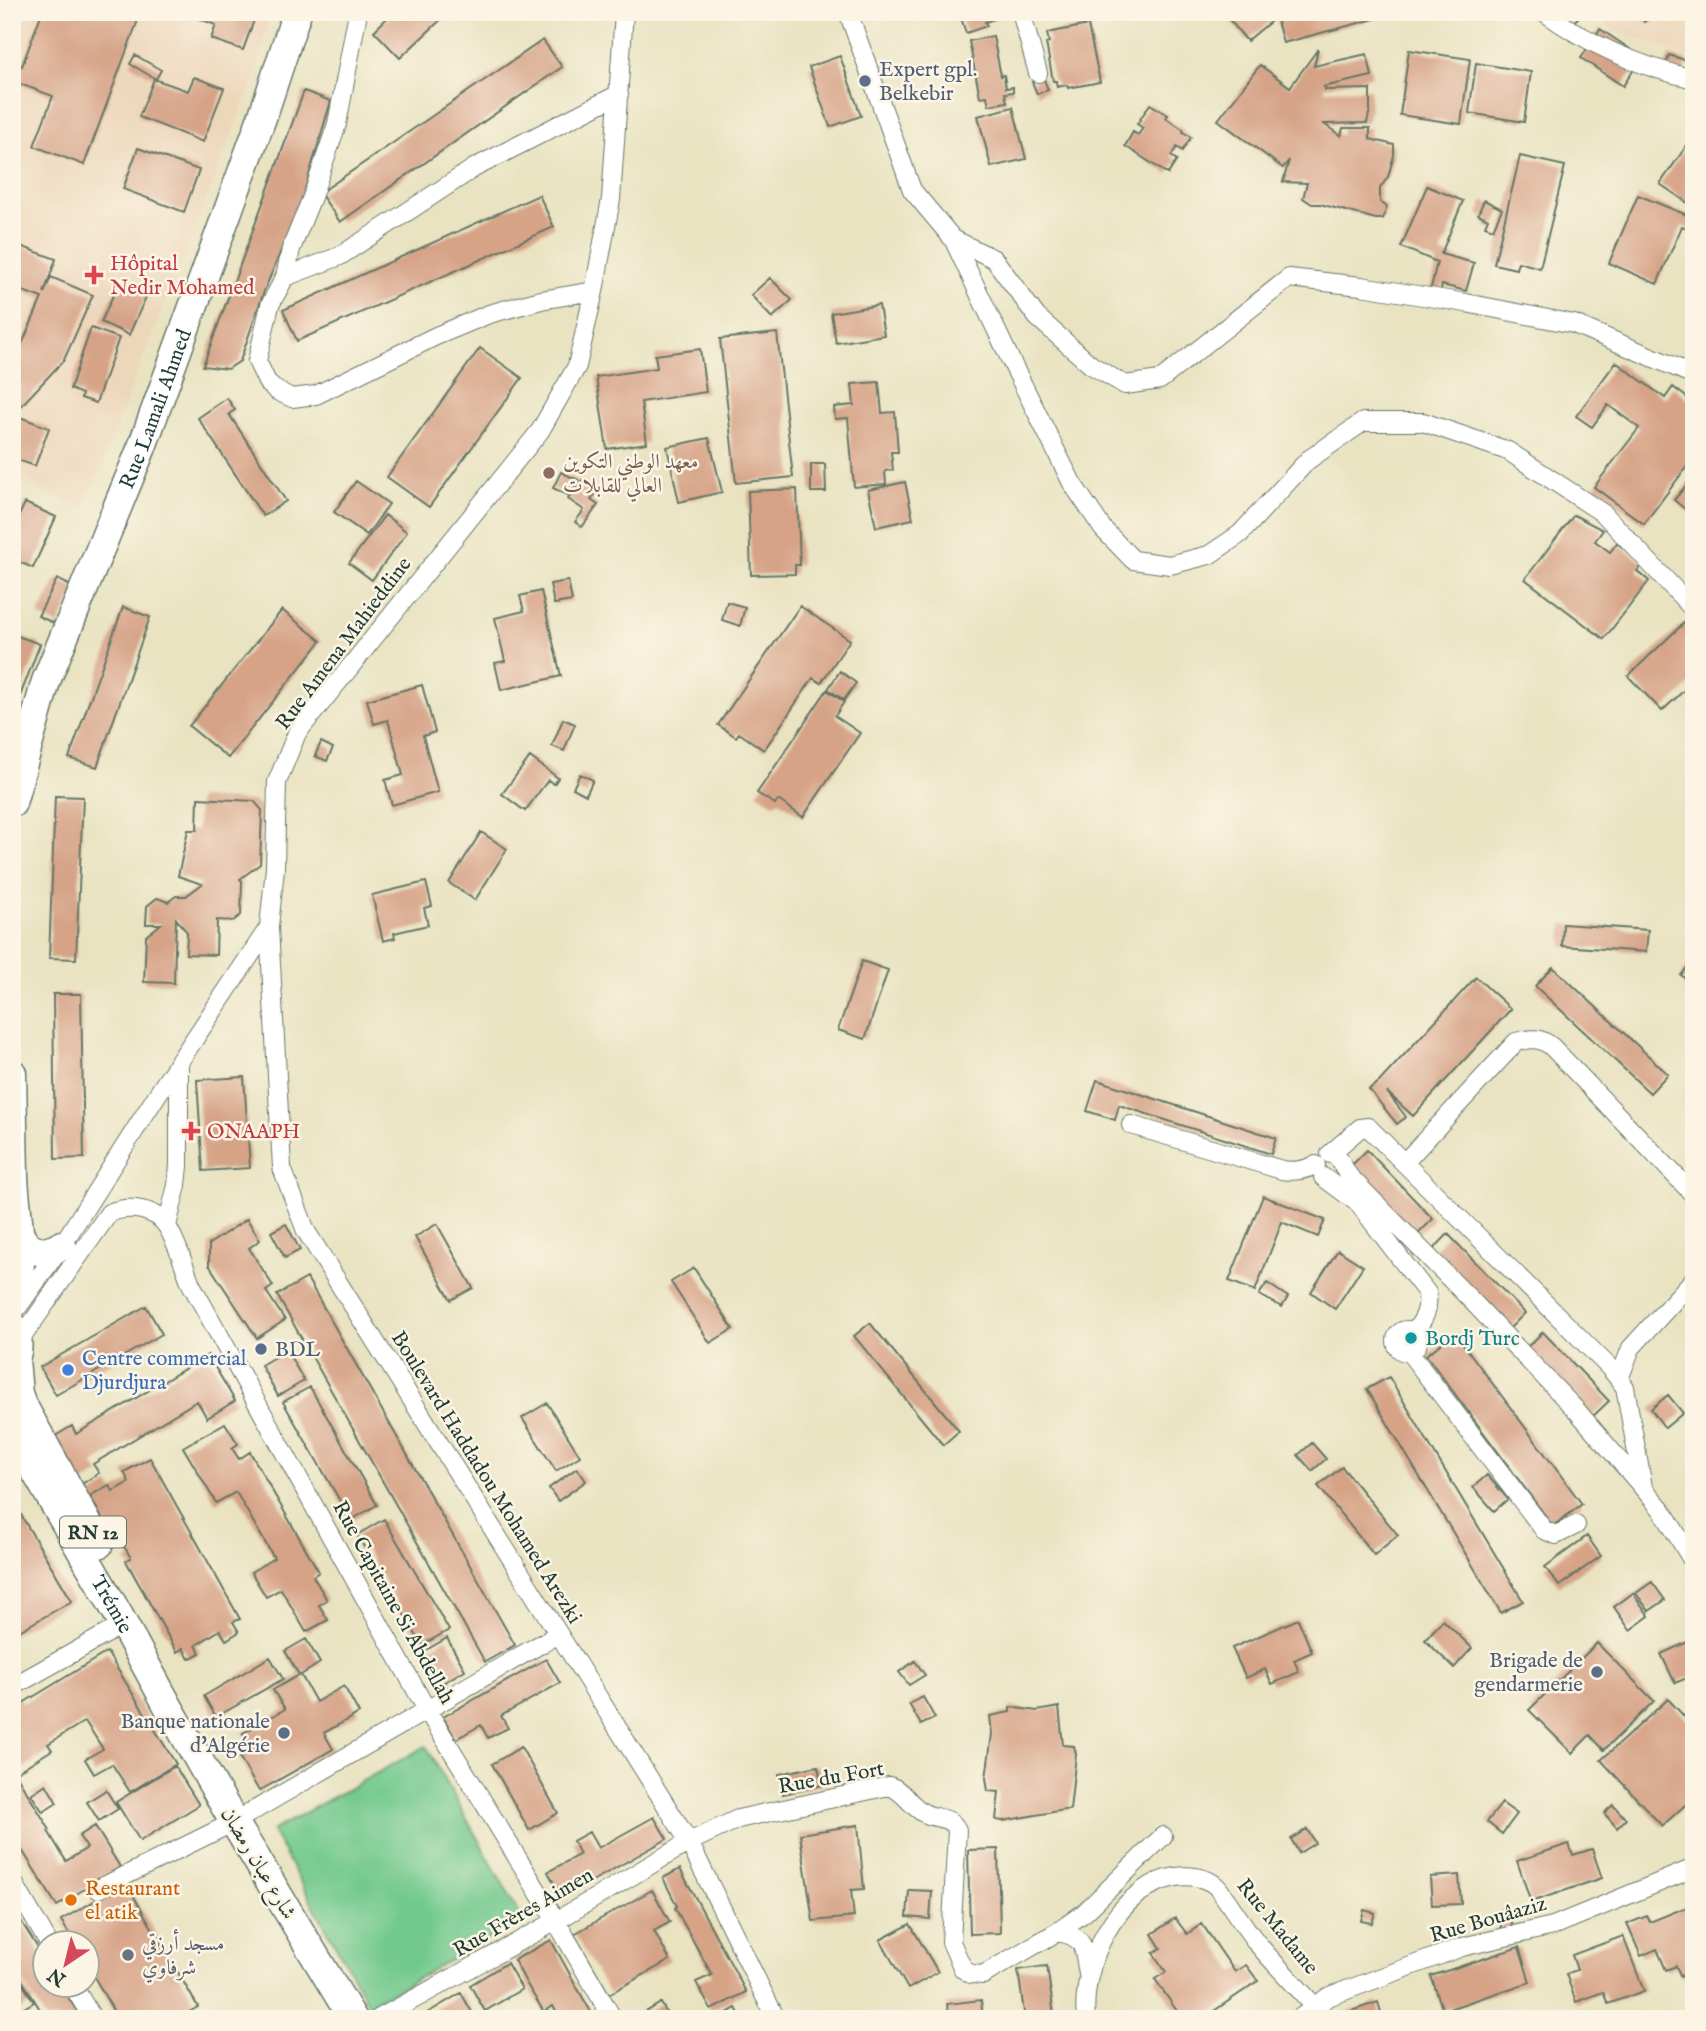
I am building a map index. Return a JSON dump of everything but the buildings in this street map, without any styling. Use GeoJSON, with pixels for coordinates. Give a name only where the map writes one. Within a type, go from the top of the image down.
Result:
{"type":"FeatureCollection","features":[{"type":"Feature","properties":{"kind":"main road","name":"Rue Lamali Ahmed"},"geometry":{"type":"LineString","coordinates":[[12,803],[46,681],[146,435],[264,112],[297,12]]}},
{"type":"Feature","properties":{"kind":"main road"},"geometry":{"type":"LineString","coordinates":[[12,1073],[13,1189],[21,1263],[18,1287],[12,1302]]}},
{"type":"Feature","properties":{"kind":"main road"},"geometry":{"type":"LineString","coordinates":[[19,1232],[26,1245],[40,1252],[62,1245]]}},
{"type":"Feature","properties":{"kind":"main road","name":"RN 12"},"geometry":{"type":"LineString","coordinates":[[14,1348],[18,1394],[22,1404],[160,1659],[168,1706]]}},
{"type":"Feature","properties":{"kind":"main road","name":"Trémie"},"geometry":{"type":"LineString","coordinates":[[12,1431],[168,1706]]}},
{"type":"Feature","properties":{"kind":"main road","name":"RN 12"},"geometry":{"type":"LineString","coordinates":[[12,1463],[129,1669],[168,1706]]}},
{"type":"Feature","properties":{"kind":"main road","name":"شارع عبان رمضان"},"geometry":{"type":"LineString","coordinates":[[168,1706],[234,1822],[353,2019]]}},
{"type":"Feature","properties":{"kind":"street"},"geometry":{"type":"LineString","coordinates":[[358,12],[337,124],[291,248],[285,277],[270,305],[257,361],[267,382],[277,391],[292,398],[316,395],[436,336],[489,314],[541,300],[594,291]]}},
{"type":"Feature","properties":{"kind":"street","name":"Rue Amena Mahieddine"},"geometry":{"type":"LineString","coordinates":[[12,1314],[62,1245],[179,1061],[269,927],[275,868],[277,782],[297,733],[540,431],[577,366],[611,199],[624,12]]}},
{"type":"Feature","properties":{"kind":"street"},"geometry":{"type":"LineString","coordinates":[[848,12],[912,190],[953,239],[1072,483],[1103,529],[1133,560],[1170,565],[1209,555],[1240,534],[1308,460],[1363,422],[1423,422],[1508,451],[1604,514],[1694,610]]}},
{"type":"Feature","properties":{"kind":"street"},"geometry":{"type":"LineString","coordinates":[[1021,12],[1038,73]]}},
{"type":"Feature","properties":{"kind":"street"},"geometry":{"type":"LineString","coordinates":[[1544,12],[1603,48],[1692,79]]}},
{"type":"Feature","properties":{"kind":"street"},"geometry":{"type":"LineString","coordinates":[[285,277],[340,256],[474,168],[619,94]]}},
{"type":"Feature","properties":{"kind":"street"},"geometry":{"type":"LineString","coordinates":[[953,239],[994,259],[1037,317],[1091,365],[1125,385],[1160,380],[1289,278],[1400,292],[1574,324],[1694,375]]}},
{"type":"Feature","properties":{"kind":"street","name":"Boulevard Haddadou Mohamed Arezki"},"geometry":{"type":"LineString","coordinates":[[269,927],[282,1168],[306,1231],[689,1842],[776,2019]]}},
{"type":"Feature","properties":{"kind":"street"},"geometry":{"type":"LineString","coordinates":[[1404,1163],[1516,1042],[1534,1038],[1545,1041],[1552,1047],[1694,1195]]}},
{"type":"Feature","properties":{"kind":"street"},"geometry":{"type":"LineString","coordinates":[[140,1209],[167,1226],[179,1166],[179,1061]]}},
{"type":"Feature","properties":{"kind":"street"},"geometry":{"type":"LineString","coordinates":[[1131,1125],[1291,1172],[1327,1164],[1360,1128],[1368,1127],[1619,1379],[1625,1387],[1644,1488]]}},
{"type":"Feature","properties":{"kind":"street"},"geometry":{"type":"LineString","coordinates":[[1327,1164],[1427,1293],[1425,1318],[1414,1333],[1418,1342],[1415,1349],[1409,1352],[1544,1530],[1556,1535],[1576,1525]]}},
{"type":"Feature","properties":{"kind":"street"},"geometry":{"type":"LineString","coordinates":[[1327,1164],[1348,1175],[1569,1403],[1662,1510],[1694,1563]]}},
{"type":"Feature","properties":{"kind":"street"},"geometry":{"type":"LineString","coordinates":[[14,1348],[109,1213],[123,1208],[149,1210],[162,1207],[176,1190]]}},
{"type":"Feature","properties":{"kind":"street","name":"Rue Capitaine Si Abdellah"},"geometry":{"type":"LineString","coordinates":[[167,1226],[191,1284],[427,1710],[614,2019]]}},
{"type":"Feature","properties":{"kind":"street"},"geometry":{"type":"LineString","coordinates":[[1619,1379],[1631,1348],[1694,1279]]}},
{"type":"Feature","properties":{"kind":"street"},"geometry":{"type":"LineString","coordinates":[[12,1688],[108,1633]]}},
{"type":"Feature","properties":{"kind":"street"},"geometry":{"type":"LineString","coordinates":[[98,1889],[234,1822],[558,1634]]}},
{"type":"Feature","properties":{"kind":"street","name":"Rue du Fort"},"geometry":{"type":"LineString","coordinates":[[689,1842],[738,1819],[889,1786],[898,1788],[925,1814],[947,1819],[957,1830],[951,1942],[963,1969],[971,1974],[984,1975],[1057,1932]]}},
{"type":"Feature","properties":{"kind":"street"},"geometry":{"type":"LineString","coordinates":[[1057,1932],[1084,1913],[1163,1836]]}},
{"type":"Feature","properties":{"kind":"street","name":"Rue Frères Aimen"},"geometry":{"type":"LineString","coordinates":[[378,2019],[556,1921],[689,1842]]}},
{"type":"Feature","properties":{"kind":"street","name":"Rue Bouâaziz"},"geometry":{"type":"LineString","coordinates":[[1299,2019],[1328,1997],[1462,1947],[1553,1926],[1694,1868]]}},
{"type":"Feature","properties":{"kind":"street","name":"Rue Madame"},"geometry":{"type":"LineString","coordinates":[[1086,2019],[1088,1974],[1097,1948],[1123,1909],[1155,1882],[1189,1875],[1216,1886],[1258,1944],[1315,2007]]}},
{"type":"Feature","properties":{"kind":"street"},"geometry":{"type":"LineString","coordinates":[[12,1880],[41,1930]]}},
{"type":"Feature","properties":{"kind":"street"},"geometry":{"type":"LineString","coordinates":[[1057,1932],[1075,1936],[1079,1940],[1088,1974]]}},
{"type":"Feature","properties":{"kind":"street"},"geometry":{"type":"LineString","coordinates":[[81,2000],[93,2019]]}},
{"type":"Feature","properties":{"kind":"shaded area","name":"Hôpital Nedir Mohamed"},"geometry":{"type":"Polygon","coordinates":[[[12,12],[271,12],[256,74],[84,509],[12,475],[12,12]]]}},
{"type":"Feature","properties":{"kind":"shaded area"},"geometry":{"type":"Polygon","coordinates":[[[1589,12],[1694,12],[1694,59],[1616,31],[1589,12]]]}},
{"type":"Feature","properties":{"kind":"green space"},"geometry":{"type":"Polygon","coordinates":[[[426,1746],[523,1920],[369,2005],[272,1831],[426,1746]]]}},
{"type":"Feature","properties":{"kind":"place","name":"Expert gpl. Belkebir"},"geometry":{"type":"Point","coordinates":[865,81]}},
{"type":"Feature","properties":{"kind":"place","name":"Hôpital Nedir Mohamed"},"geometry":{"type":"Point","coordinates":[94,275]}},
{"type":"Feature","properties":{"kind":"place","name":"معهد الوطني التكوين العالي للقابلات"},"geometry":{"type":"Point","coordinates":[549,473]}},
{"type":"Feature","properties":{"kind":"place","name":"ONAAPH"},"geometry":{"type":"Point","coordinates":[191,1131]}},
{"type":"Feature","properties":{"kind":"place","name":"Bordj Turc"},"geometry":{"type":"Point","coordinates":[1411,1338]}},
{"type":"Feature","properties":{"kind":"place","name":"BDL"},"geometry":{"type":"Point","coordinates":[261,1349]}},
{"type":"Feature","properties":{"kind":"place","name":"Centre commercial Djurdjura"},"geometry":{"type":"Point","coordinates":[68,1370]}},
{"type":"Feature","properties":{"kind":"place","name":"Brigade de gendarmerie"},"geometry":{"type":"Point","coordinates":[1597,1672]}},
{"type":"Feature","properties":{"kind":"place","name":"Banque nationale d'Algérie"},"geometry":{"type":"Point","coordinates":[284,1733]}},
{"type":"Feature","properties":{"kind":"place","name":"Restaurant el atik"},"geometry":{"type":"Point","coordinates":[71,1900]}},
{"type":"Feature","properties":{"kind":"place","name":"مسجد أرزقي شرفاوي"},"geometry":{"type":"Point","coordinates":[128,1955]}}]}
